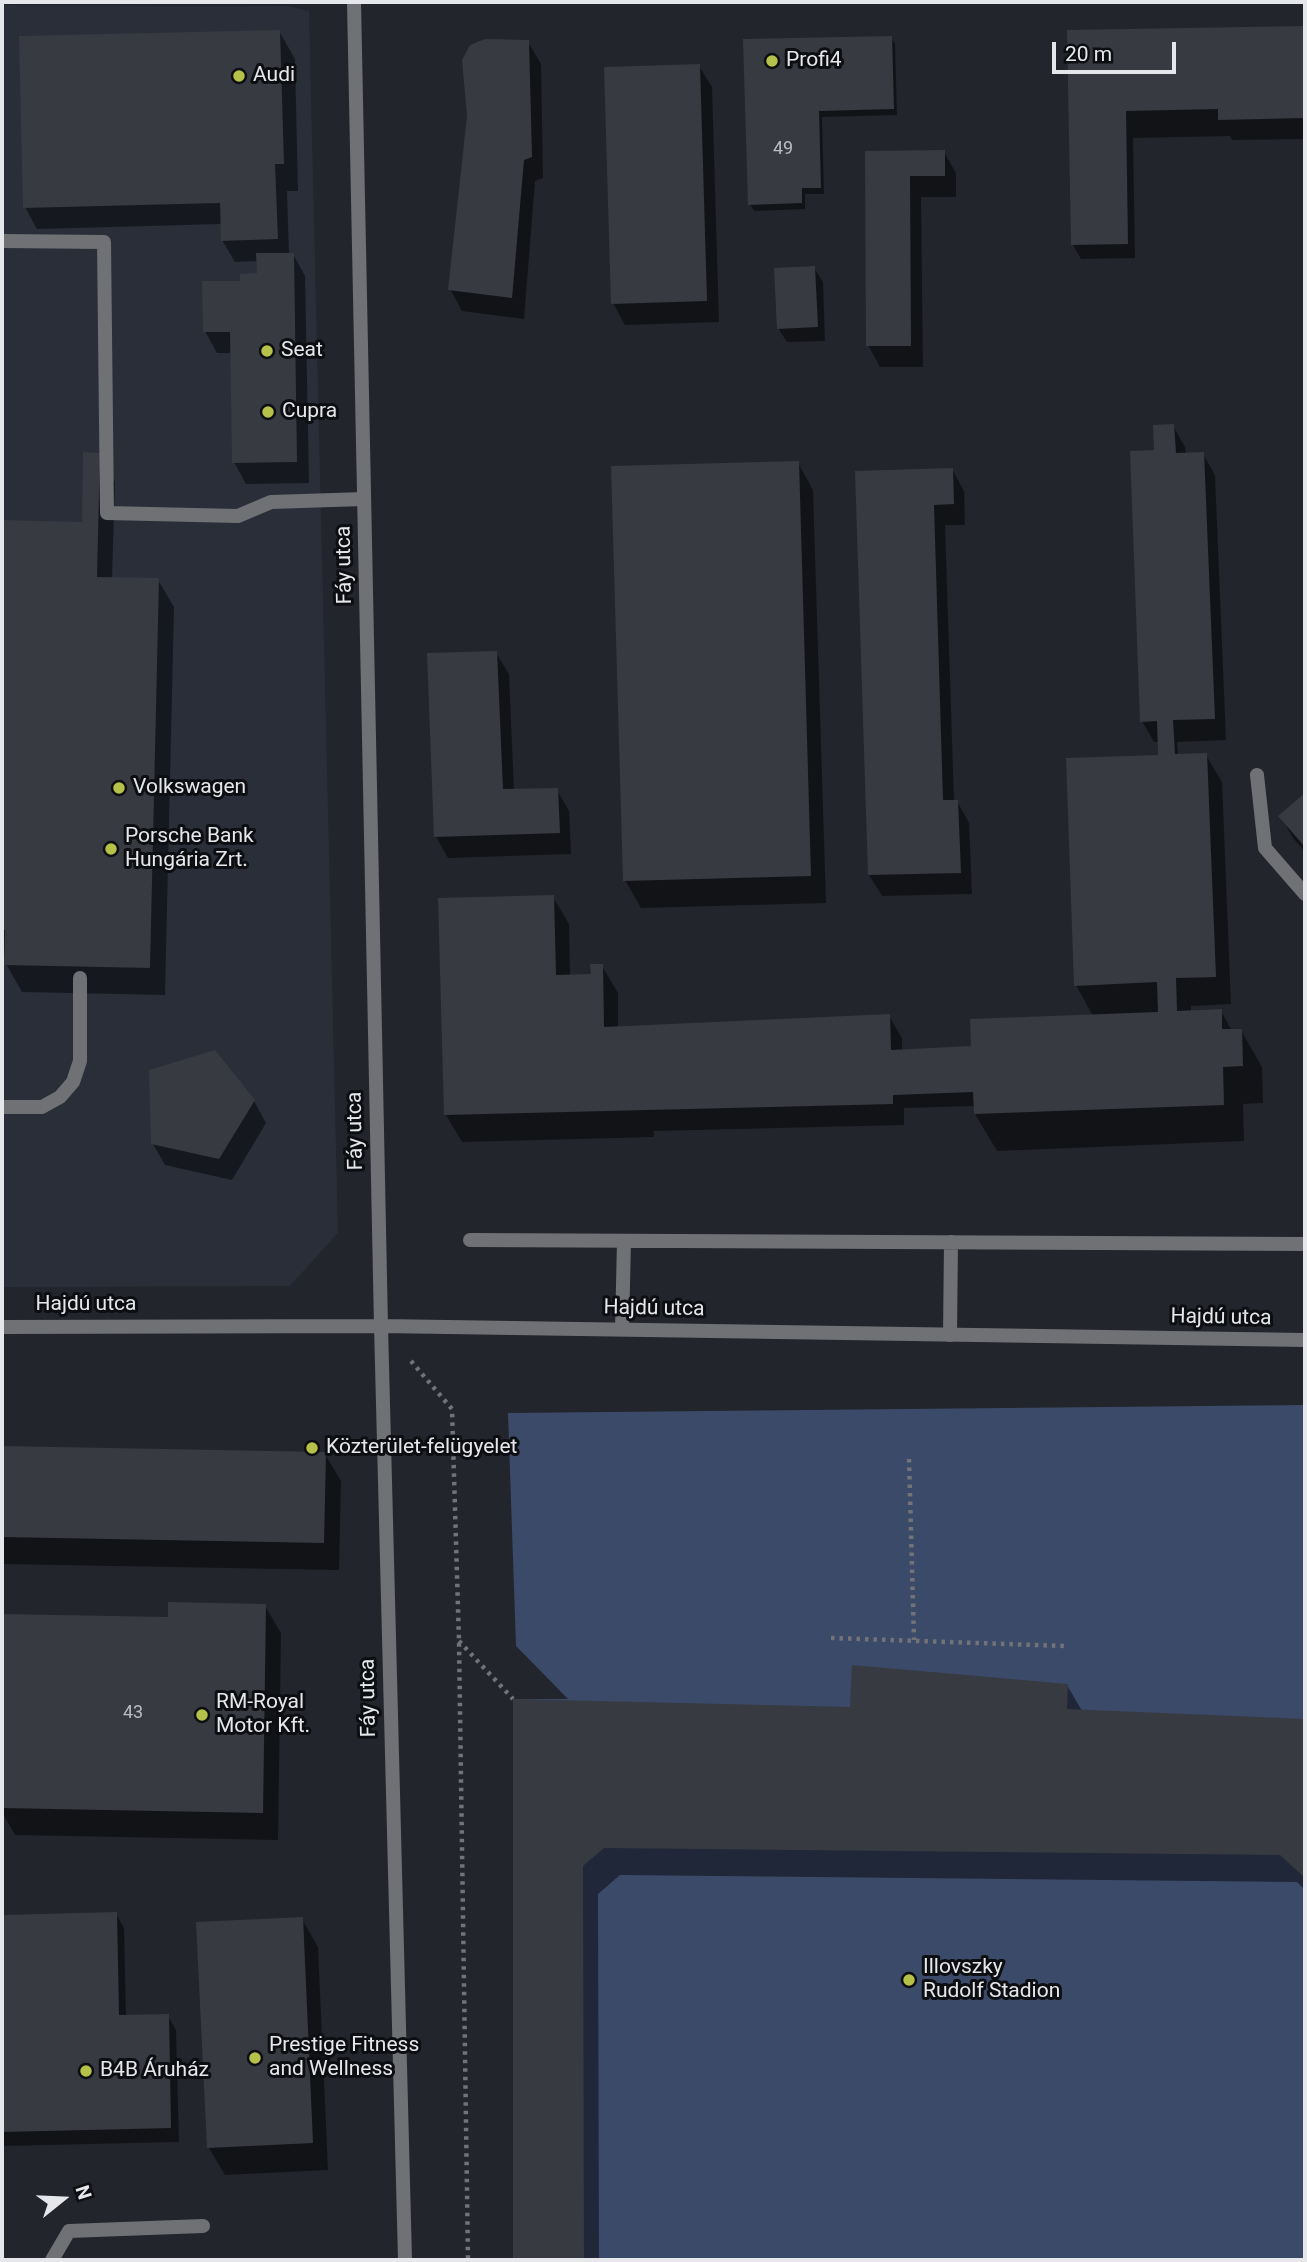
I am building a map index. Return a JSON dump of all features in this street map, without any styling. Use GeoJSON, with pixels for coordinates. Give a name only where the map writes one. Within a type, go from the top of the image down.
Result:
{"type":"FeatureCollection","features":[{"type":"Feature","properties":{"kind":"street","name":"Fáy utca"},"geometry":{"type":"LineString","coordinates":[[354,2],[381,1326],[405,2260]]}},
{"type":"Feature","properties":{"kind":"street"},"geometry":{"type":"LineString","coordinates":[[2,241],[104,242],[107,513],[238,516],[271,502],[364,499]]}},
{"type":"Feature","properties":{"kind":"street"},"geometry":{"type":"LineString","coordinates":[[1257,775],[1265,848],[1305,894]]}},
{"type":"Feature","properties":{"kind":"street"},"geometry":{"type":"LineString","coordinates":[[2,1107],[42,1107],[60,1097],[73,1082],[80,1061],[80,978]]}},
{"type":"Feature","properties":{"kind":"street"},"geometry":{"type":"LineString","coordinates":[[470,1240],[1305,1244]]}},
{"type":"Feature","properties":{"kind":"street"},"geometry":{"type":"LineString","coordinates":[[622,1329],[624,1241]]}},
{"type":"Feature","properties":{"kind":"street"},"geometry":{"type":"LineString","coordinates":[[950,1335],[951,1242]]}},
{"type":"Feature","properties":{"kind":"street","name":"Hajdú utca"},"geometry":{"type":"LineString","coordinates":[[2,1326],[381,1326],[1305,1340]]}},
{"type":"Feature","properties":{"kind":"street"},"geometry":{"type":"LineString","coordinates":[[52,2260],[69,2231],[204,2226]]}},
{"type":"Feature","properties":{"kind":"path"},"geometry":{"type":"LineString","coordinates":[[381,1326],[452,1409],[468,2260]]}},
{"type":"Feature","properties":{"kind":"path"},"geometry":{"type":"LineString","coordinates":[[909,1459],[914,1640]]}},
{"type":"Feature","properties":{"kind":"path"},"geometry":{"type":"LineString","coordinates":[[831,1638],[1065,1646]]}},
{"type":"Feature","properties":{"kind":"path"},"geometry":{"type":"LineString","coordinates":[[458,1641],[513,1699]]}},
{"type":"Feature","properties":{"kind":"shaded area"},"geometry":{"type":"Polygon","coordinates":[[[2,5],[288,6],[309,11],[338,1233],[290,1286],[2,1287],[2,5]]]}},
{"type":"Feature","properties":{"kind":"shaded area","name":"Illovszky Rudolf Stadion"},"geometry":{"type":"Polygon","coordinates":[[[1305,1405],[1305,2260],[513,2260],[513,1699],[568,1699],[516,1646],[508,1413],[1305,1405]]]}},
{"type":"Feature","properties":{"kind":"building"},"geometry":{"type":"Polygon","coordinates":[[[1305,26],[1305,118],[1218,120],[1218,109],[1126,111],[1128,244],[1071,245],[1067,30],[1305,26]]]}},
{"type":"Feature","properties":{"kind":"building"},"geometry":{"type":"Polygon","coordinates":[[[280,30],[284,164],[275,164],[278,239],[221,241],[220,203],[23,208],[19,36],[280,30]]]}},
{"type":"Feature","properties":{"kind":"building"},"geometry":{"type":"Polygon","coordinates":[[[892,36],[894,109],[819,111],[821,188],[802,188],[802,203],[748,205],[743,39],[892,36]]]}},
{"type":"Feature","properties":{"kind":"building"},"geometry":{"type":"Polygon","coordinates":[[[485,39],[529,40],[532,157],[524,160],[512,298],[448,290],[467,116],[462,60],[470,45],[485,39]]]}},
{"type":"Feature","properties":{"kind":"building"},"geometry":{"type":"Polygon","coordinates":[[[700,64],[707,301],[611,304],[604,67],[700,64]]]}},
{"type":"Feature","properties":{"kind":"building"},"geometry":{"type":"Polygon","coordinates":[[[945,150],[945,176],[910,176],[911,346],[866,346],[865,151],[945,150]]]}},
{"type":"Feature","properties":{"kind":"building"},"geometry":{"type":"Polygon","coordinates":[[[256,253],[294,253],[297,462],[232,463],[230,332],[203,332],[202,281],[240,281],[240,274],[257,273],[256,253]]]}},
{"type":"Feature","properties":{"kind":"building"},"geometry":{"type":"Polygon","coordinates":[[[815,266],[818,327],[777,329],[774,268],[815,266]]]}},
{"type":"Feature","properties":{"kind":"building"},"geometry":{"type":"Polygon","coordinates":[[[1174,424],[1176,453],[1204,452],[1215,719],[1173,720],[1175,754],[1207,753],[1216,977],[1176,978],[1177,1011],[1222,1009],[1222,1029],[1242,1029],[1243,1066],[1223,1067],[1224,1105],[974,1114],[973,1092],[893,1095],[893,1104],[444,1115],[438,898],[554,895],[556,975],[591,974],[590,964],[603,964],[604,1027],[890,1014],[891,1050],[971,1046],[970,1019],[1158,1012],[1157,982],[1074,986],[1066,758],[1158,755],[1157,721],[1140,722],[1130,451],[1154,450],[1153,425],[1174,424]]]}},
{"type":"Feature","properties":{"kind":"building"},"geometry":{"type":"Polygon","coordinates":[[[83,452],[100,453],[97,577],[159,578],[150,968],[4,965],[2,520],[82,522],[83,452]]]}},
{"type":"Feature","properties":{"kind":"building"},"geometry":{"type":"Polygon","coordinates":[[[799,461],[811,876],[623,881],[611,466],[799,461]]]}},
{"type":"Feature","properties":{"kind":"building"},"geometry":{"type":"Polygon","coordinates":[[[953,468],[954,504],[934,505],[943,800],[958,800],[961,873],[868,875],[855,471],[953,468]]]}},
{"type":"Feature","properties":{"kind":"building"},"geometry":{"type":"Polygon","coordinates":[[[497,651],[503,789],[558,788],[560,833],[434,837],[427,653],[497,651]]]}},
{"type":"Feature","properties":{"kind":"building"},"geometry":{"type":"Polygon","coordinates":[[[1305,793],[1305,847],[1278,816],[1305,793]]]}},
{"type":"Feature","properties":{"kind":"building"},"geometry":{"type":"Polygon","coordinates":[[[215,1050],[255,1100],[219,1159],[151,1144],[149,1070],[215,1050]]]}},
{"type":"Feature","properties":{"kind":"building"},"geometry":{"type":"Polygon","coordinates":[[[2,1446],[326,1452],[324,1543],[2,1537],[2,1446]]]}},
{"type":"Feature","properties":{"kind":"building"},"geometry":{"type":"Polygon","coordinates":[[[168,1602],[266,1604],[263,1813],[2,1808],[2,1614],[168,1617],[168,1602]]]}},
{"type":"Feature","properties":{"kind":"building"},"geometry":{"type":"Polygon","coordinates":[[[852,1665],[1068,1684],[1067,1709],[1305,1719],[1305,1878],[1280,1855],[604,1848],[583,1866],[584,2260],[513,2260],[513,1699],[850,1707],[852,1665]]]}},
{"type":"Feature","properties":{"kind":"building","name":"B4B Áruház"},"geometry":{"type":"Polygon","coordinates":[[[117,1912],[119,2015],[169,2014],[171,2128],[2,2132],[2,1915],[117,1912]]]}},
{"type":"Feature","properties":{"kind":"building"},"geometry":{"type":"Polygon","coordinates":[[[303,1917],[313,2143],[207,2148],[196,1922],[303,1917]]]}},
{"type":"Feature","properties":{"kind":"place","name":"Profi4"},"geometry":{"type":"Point","coordinates":[772,61]}},
{"type":"Feature","properties":{"kind":"place","name":"Audi"},"geometry":{"type":"Point","coordinates":[239,76]}},
{"type":"Feature","properties":{"kind":"place","name":"Seat"},"geometry":{"type":"Point","coordinates":[267,351]}},
{"type":"Feature","properties":{"kind":"place","name":"Cupra"},"geometry":{"type":"Point","coordinates":[268,412]}},
{"type":"Feature","properties":{"kind":"place","name":"Volkswagen"},"geometry":{"type":"Point","coordinates":[119,788]}},
{"type":"Feature","properties":{"kind":"place","name":"Porsche Bank Hungária Zrt."},"geometry":{"type":"Point","coordinates":[111,849]}},
{"type":"Feature","properties":{"kind":"place","name":"Közterület-felügyelet"},"geometry":{"type":"Point","coordinates":[312,1448]}},
{"type":"Feature","properties":{"kind":"place","name":"RM-Royal Motor Kft."},"geometry":{"type":"Point","coordinates":[202,1715]}},
{"type":"Feature","properties":{"kind":"place","name":"Illovszky Rudolf Stadion"},"geometry":{"type":"Point","coordinates":[909,1980]}},
{"type":"Feature","properties":{"kind":"place","name":"Prestige Fitness and Wellness"},"geometry":{"type":"Point","coordinates":[255,2058]}},
{"type":"Feature","properties":{"kind":"place","name":"B4B Áruház"},"geometry":{"type":"Point","coordinates":[86,2071]}}]}
